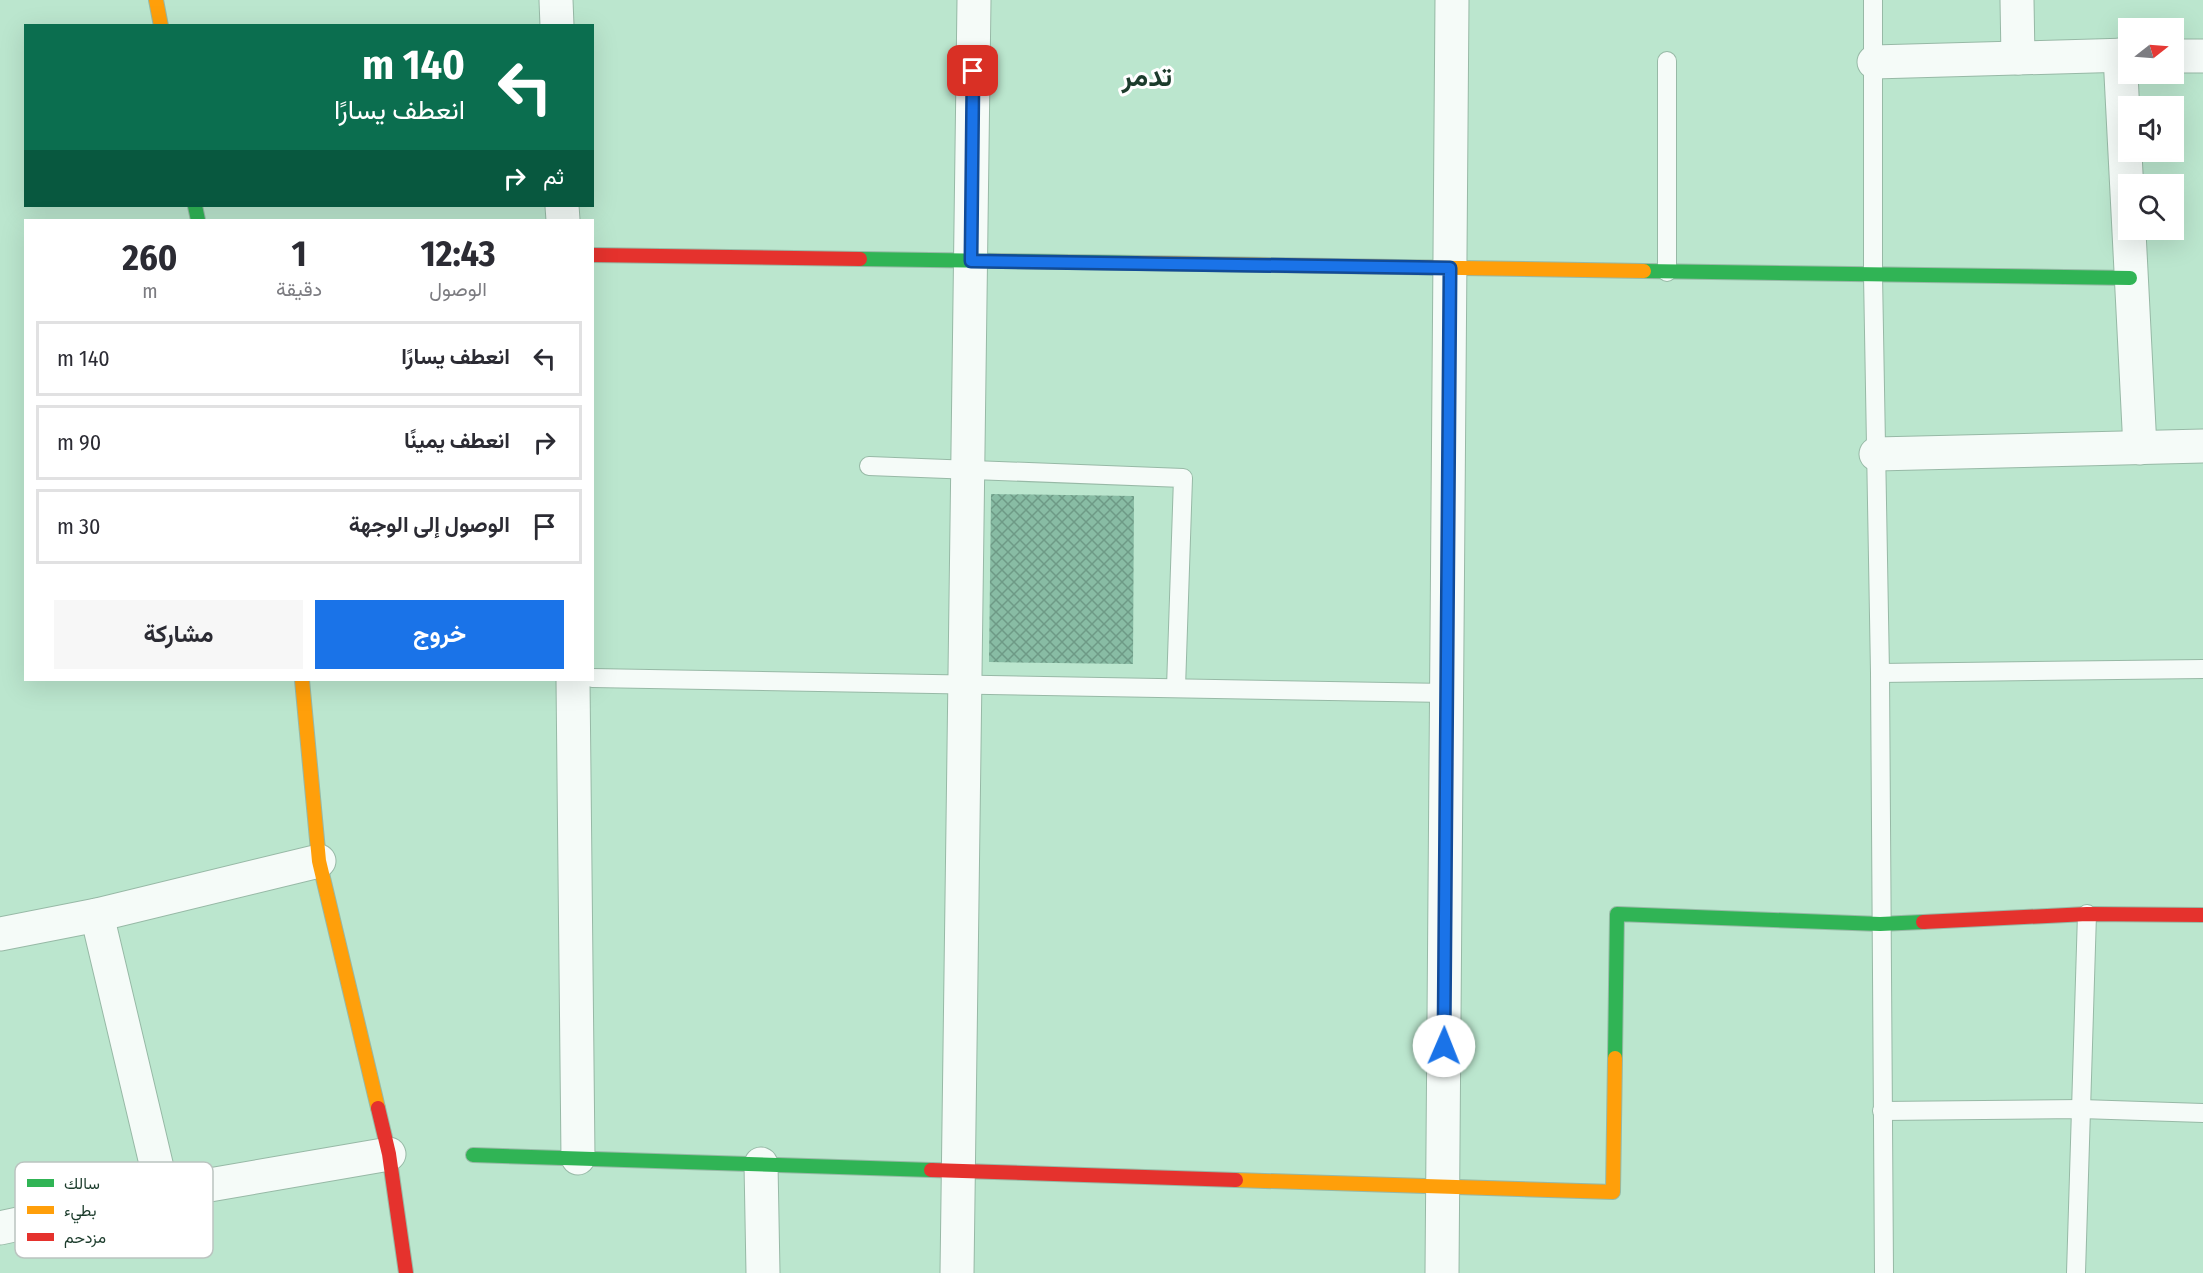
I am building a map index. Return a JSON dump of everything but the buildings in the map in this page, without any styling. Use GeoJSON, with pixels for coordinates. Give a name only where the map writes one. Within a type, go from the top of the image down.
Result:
{"type":"FeatureCollection","features":[{"type":"Feature","properties":{"kind":"street"},"geometry":{"type":"LineString","coordinates":[[156,0],[161,24]]}},
{"type":"Feature","properties":{"kind":"street"},"geometry":{"type":"LineString","coordinates":[[556,0],[556,24]]}},
{"type":"Feature","properties":{"kind":"street"},"geometry":{"type":"LineString","coordinates":[[957,1273],[974,0]]}},
{"type":"Feature","properties":{"kind":"street"},"geometry":{"type":"LineString","coordinates":[[1442,1273],[1452,0]]}},
{"type":"Feature","properties":{"kind":"street"},"geometry":{"type":"LineString","coordinates":[[2018,0],[2018,58]]}},
{"type":"Feature","properties":{"kind":"street"},"geometry":{"type":"LineString","coordinates":[[1874,62],[2118,55]]}},
{"type":"Feature","properties":{"kind":"street"},"geometry":{"type":"LineString","coordinates":[[2184,56],[2203,56]]}},
{"type":"Feature","properties":{"kind":"street"},"geometry":{"type":"LineString","coordinates":[[2125,84],[2130,278],[2140,448]]}},
{"type":"Feature","properties":{"kind":"street"},"geometry":{"type":"LineString","coordinates":[[594,255],[2130,278]]}},
{"type":"Feature","properties":{"kind":"street"},"geometry":{"type":"LineString","coordinates":[[1876,454],[2203,446]]}},
{"type":"Feature","properties":{"kind":"street"},"geometry":{"type":"LineString","coordinates":[[302,681],[319,861],[389,1154],[406,1273]]}},
{"type":"Feature","properties":{"kind":"street"},"geometry":{"type":"LineString","coordinates":[[573,681],[578,1158]]}},
{"type":"Feature","properties":{"kind":"street"},"geometry":{"type":"LineString","coordinates":[[0,934],[97,915],[319,861]]}},
{"type":"Feature","properties":{"kind":"street"},"geometry":{"type":"LineString","coordinates":[[473,1155],[1613,1192],[1617,914],[1880,924],[2087,914],[2203,915]]}},
{"type":"Feature","properties":{"kind":"street"},"geometry":{"type":"LineString","coordinates":[[97,915],[156,1162]]}},
{"type":"Feature","properties":{"kind":"street"},"geometry":{"type":"LineString","coordinates":[[213,1184],[389,1154]]}},
{"type":"Feature","properties":{"kind":"street"},"geometry":{"type":"LineString","coordinates":[[761,1164],[763,1273]]}},
{"type":"Feature","properties":{"kind":"street"},"geometry":{"type":"LineString","coordinates":[[0,1228],[15,1225]]}},
{"type":"Feature","properties":{"kind":"lane"},"geometry":{"type":"LineString","coordinates":[[1873,0],[1873,274],[1880,673],[1884,1273]]}},
{"type":"Feature","properties":{"kind":"lane"},"geometry":{"type":"LineString","coordinates":[[1667,61],[1667,272]]}},
{"type":"Feature","properties":{"kind":"lane"},"geometry":{"type":"LineString","coordinates":[[869,466],[1183,478],[1176,688]]}},
{"type":"Feature","properties":{"kind":"lane"},"geometry":{"type":"LineString","coordinates":[[1880,673],[2203,669]]}},
{"type":"Feature","properties":{"kind":"lane"},"geometry":{"type":"LineString","coordinates":[[594,678],[1447,693]]}},
{"type":"Feature","properties":{"kind":"lane"},"geometry":{"type":"LineString","coordinates":[[2076,1273],[2087,914]]}},
{"type":"Feature","properties":{"kind":"lane"},"geometry":{"type":"LineString","coordinates":[[1882,1111],[2081,1109],[2203,1113]]}},
{"type":"Feature","properties":{"kind":"traffic: fast"},"geometry":{"type":"LineString","coordinates":[[195,207],[198,219]]}},
{"type":"Feature","properties":{"kind":"traffic: fast"},"geometry":{"type":"LineString","coordinates":[[860,259],[1141,263]]}},
{"type":"Feature","properties":{"kind":"traffic: fast"},"geometry":{"type":"LineString","coordinates":[[1644,271],[2130,278]]}},
{"type":"Feature","properties":{"kind":"traffic: fast"},"geometry":{"type":"LineString","coordinates":[[1615,1058],[1617,914],[1880,924],[1923,922]]}},
{"type":"Feature","properties":{"kind":"traffic: fast"},"geometry":{"type":"LineString","coordinates":[[473,1155],[931,1170]]}},
{"type":"Feature","properties":{"kind":"traffic: slow"},"geometry":{"type":"LineString","coordinates":[[156,0],[161,24]]}},
{"type":"Feature","properties":{"kind":"traffic: slow"},"geometry":{"type":"LineString","coordinates":[[1141,263],[1644,271]]}},
{"type":"Feature","properties":{"kind":"traffic: slow"},"geometry":{"type":"LineString","coordinates":[[302,681],[319,861],[378,1108]]}},
{"type":"Feature","properties":{"kind":"traffic: slow"},"geometry":{"type":"LineString","coordinates":[[1236,1180],[1613,1192],[1615,1058]]}},
{"type":"Feature","properties":{"kind":"traffic: jam"},"geometry":{"type":"LineString","coordinates":[[594,255],[860,259]]}},
{"type":"Feature","properties":{"kind":"traffic: jam"},"geometry":{"type":"LineString","coordinates":[[1923,922],[2087,914],[2203,915]]}},
{"type":"Feature","properties":{"kind":"traffic: jam"},"geometry":{"type":"LineString","coordinates":[[378,1108],[389,1154],[406,1273]]}},
{"type":"Feature","properties":{"kind":"traffic: jam"},"geometry":{"type":"LineString","coordinates":[[931,1170],[1236,1180]]}},
{"type":"Feature","properties":{"kind":"district","name":"تدمر"},"geometry":{"type":"Point","coordinates":[1147,76]}},
{"type":"Feature","properties":{"kind":"route"},"geometry":{"type":"LineString","coordinates":[[973,71],[971,261],[1450,268],[1444,1046]]}}]}
